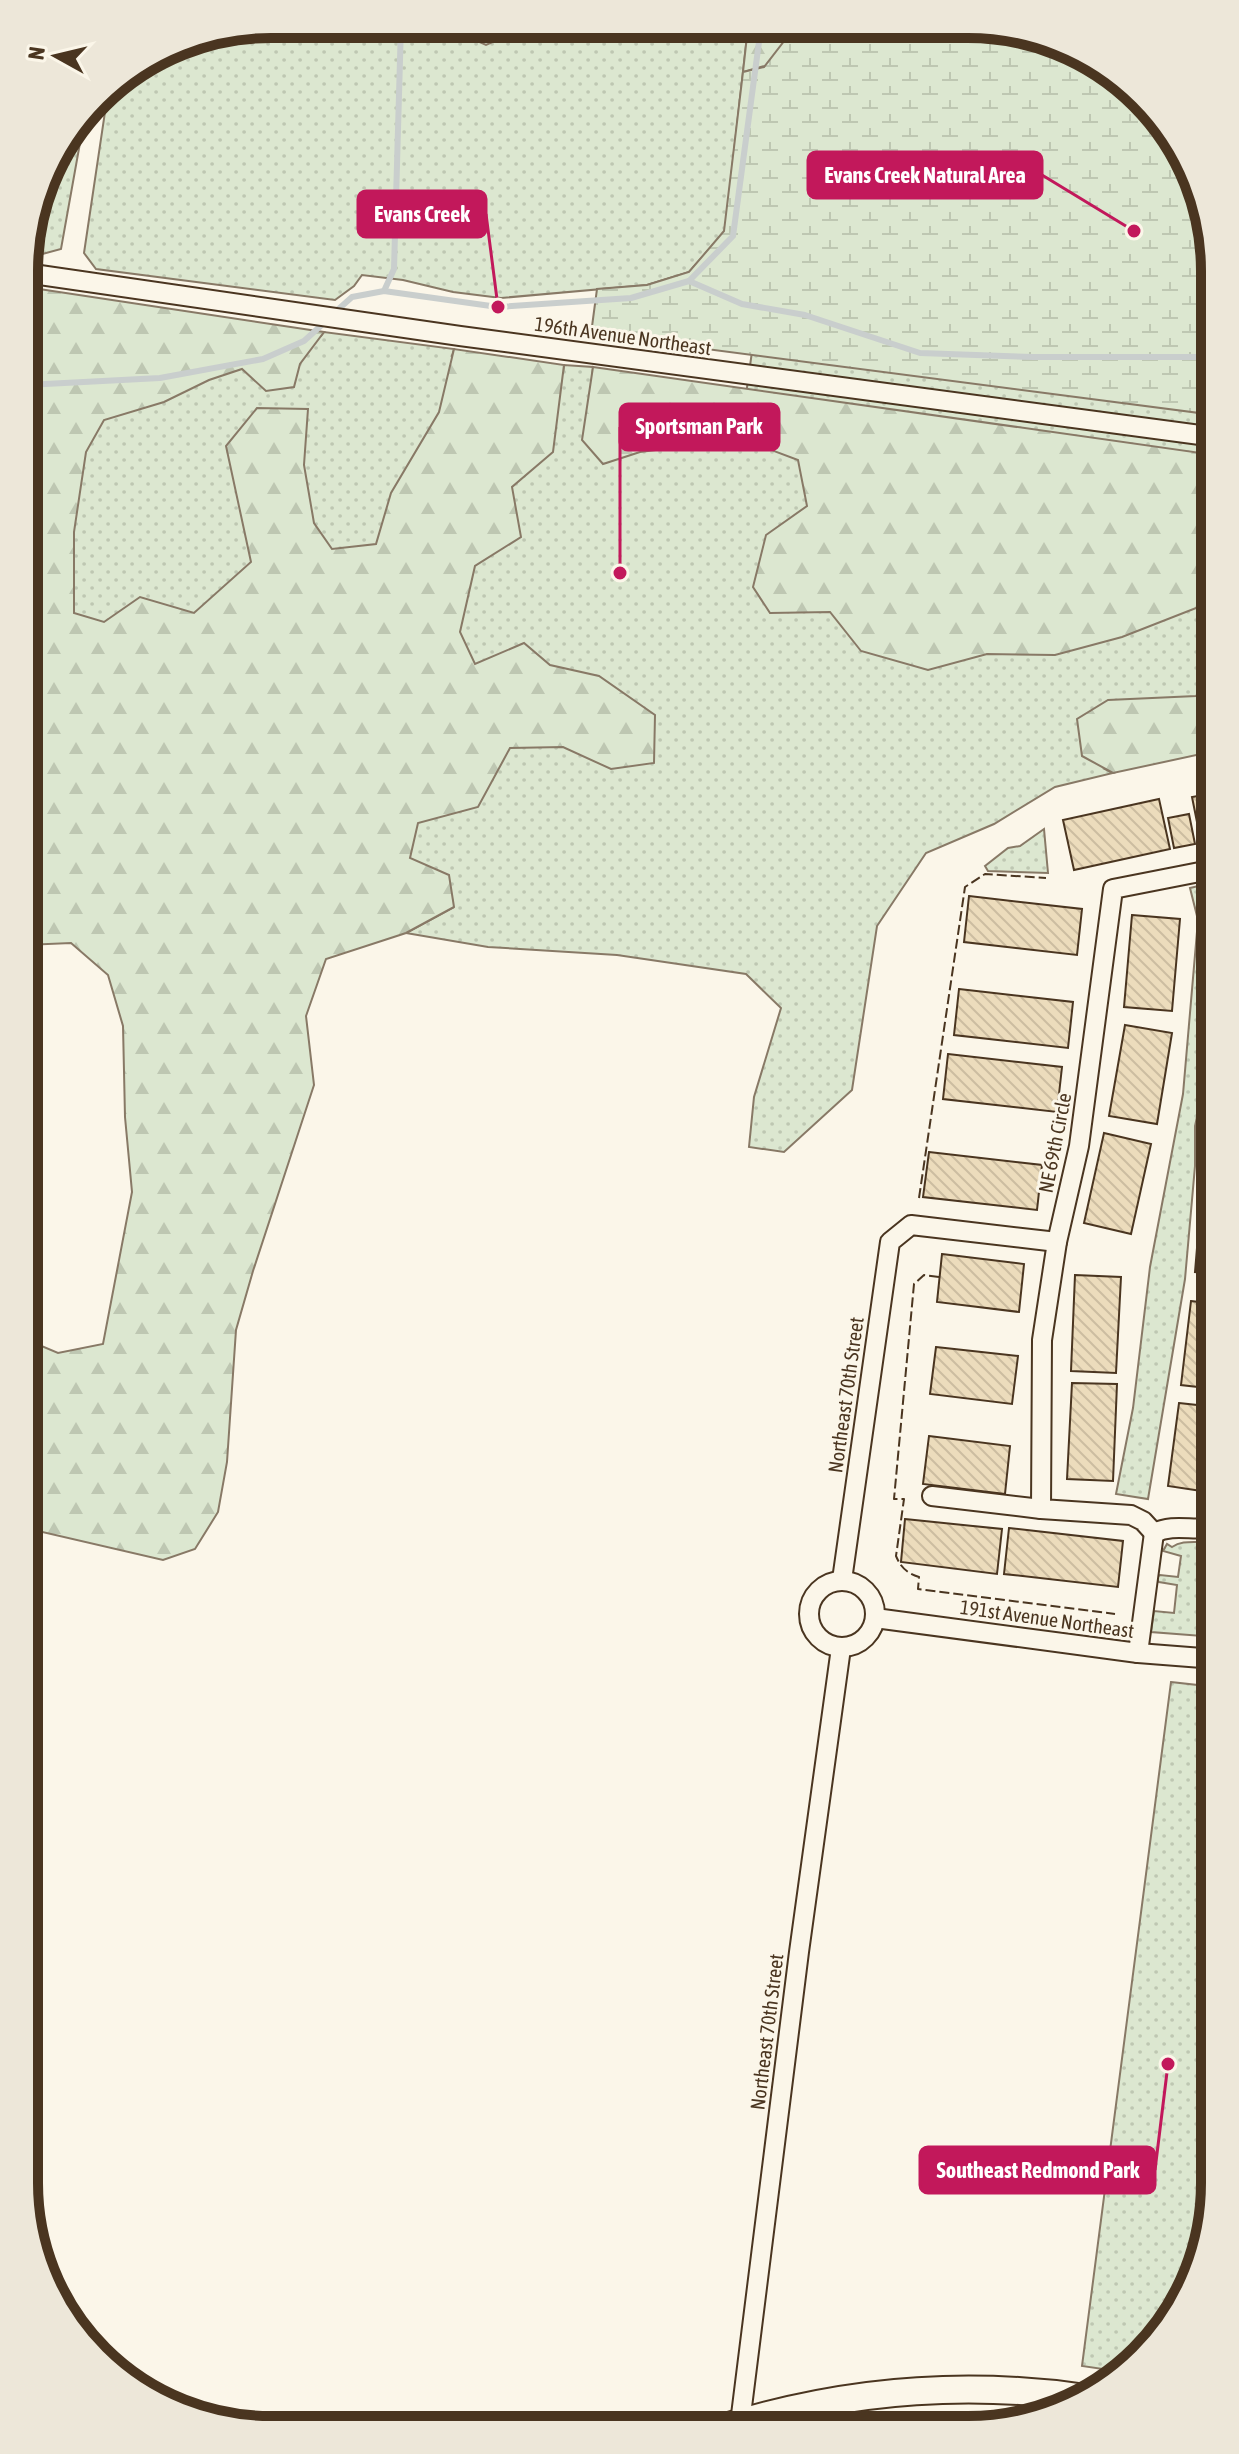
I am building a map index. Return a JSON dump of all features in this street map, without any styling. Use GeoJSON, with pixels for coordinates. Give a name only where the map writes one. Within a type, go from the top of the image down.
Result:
{"type":"FeatureCollection","features":[{"type":"Feature","properties":{"kind":"street","name":"196th Avenue Northeast"},"geometry":{"type":"LineString","coordinates":[[38,275],[1201,435]]}},
{"type":"Feature","properties":{"kind":"street","name":"NE 69th Circle"},"geometry":{"type":"LineString","coordinates":[[1041,1509],[1042,1340],[1057,1242],[1079,1146],[1113,889],[1201,872]]}},
{"type":"Feature","properties":{"kind":"street","name":"Northeast 70th Street"},"geometry":{"type":"LineString","coordinates":[[842,1580],[890,1242],[910,1225],[1057,1242]]}},
{"type":"Feature","properties":{"kind":"street"},"geometry":{"type":"LineString","coordinates":[[932,1496],[1041,1509],[1131,1515],[1143,1521],[1154,1533]]}},
{"type":"Feature","properties":{"kind":"street"},"geometry":{"type":"LineString","coordinates":[[1154,1533],[1174,1527],[1201,1530]]}},
{"type":"Feature","properties":{"kind":"street"},"geometry":{"type":"LineString","coordinates":[[1138,1653],[1154,1533]]}},
{"type":"Feature","properties":{"kind":"street"},"geometry":{"type":"LineString","coordinates":[[842,1580],[860,1585],[867,1592],[875,1609],[875,1618],[864,1640],[841,1648],[831,1646],[816,1636],[808,1618],[808,1609],[817,1591],[824,1585],[842,1580]]}},
{"type":"Feature","properties":{"kind":"street","name":"191st Avenue Northeast"},"geometry":{"type":"LineString","coordinates":[[875,1618],[1138,1653],[1201,1658]]}},
{"type":"Feature","properties":{"kind":"street","name":"Northeast 70th Street"},"geometry":{"type":"LineString","coordinates":[[731,2416],[841,1648]]}},
{"type":"Feature","properties":{"kind":"street"},"geometry":{"type":"LineString","coordinates":[[778,2416],[899,2391],[979,2388],[1062,2396]]}},
{"type":"Feature","properties":{"kind":"green space"},"geometry":{"type":"Polygon","coordinates":[[[271,38],[747,38],[725,231],[689,272],[647,285],[501,298],[362,275],[354,286],[335,300],[96,269],[84,253],[106,106],[154,69],[196,50],[240,40],[271,38]]]}},
{"type":"Feature","properties":{"kind":"green space"},"geometry":{"type":"Polygon","coordinates":[[[470,38],[502,38],[486,45],[470,38]]]}},
{"type":"Feature","properties":{"kind":"green space"},"geometry":{"type":"Polygon","coordinates":[[[747,38],[865,38],[743,72],[747,38]]]}},
{"type":"Feature","properties":{"kind":"green space"},"geometry":{"type":"Polygon","coordinates":[[[786,38],[984,38],[1043,50],[1098,77],[1122,96],[1162,141],[1189,196],[1197,225],[1201,255],[1201,413],[591,334],[597,289],[647,285],[689,272],[724,231],[743,72],[764,67],[786,38]]]}},
{"type":"Feature","properties":{"kind":"green space"},"geometry":{"type":"Polygon","coordinates":[[[795,38],[984,38],[1043,50],[1098,77],[1143,117],[1162,141],[1189,196],[1201,255],[1201,747],[1105,769],[1113,773],[1055,787],[994,824],[926,853],[877,926],[852,1090],[784,1152],[749,1147],[754,1097],[781,1008],[746,974],[617,955],[488,947],[406,933],[454,907],[88,929],[38,413],[38,291],[321,336],[324,332],[454,349],[452,356],[563,373],[564,365],[593,367],[592,378],[745,402],[795,38]]]}},
{"type":"Feature","properties":{"kind":"green space"},"geometry":{"type":"Polygon","coordinates":[[[81,136],[61,249],[39,255],[50,196],[69,154],[81,136]]]}},
{"type":"Feature","properties":{"kind":"green space"},"geometry":{"type":"Polygon","coordinates":[[[38,289],[324,332],[300,364],[294,387],[266,391],[242,369],[209,380],[164,402],[104,420],[86,452],[74,532],[74,613],[104,622],[140,597],[194,613],[251,562],[226,446],[257,408],[308,409],[304,465],[314,523],[332,549],[376,544],[391,493],[439,412],[454,349],[564,365],[553,452],[512,487],[521,537],[475,566],[460,632],[475,664],[524,643],[550,665],[599,676],[655,715],[654,763],[611,769],[563,747],[510,748],[478,807],[418,823],[410,858],[449,875],[454,907],[406,933],[326,959],[306,1016],[314,1085],[236,1330],[227,1462],[218,1512],[195,1549],[163,1560],[38,1531],[38,1345],[58,1353],[103,1344],[132,1192],[125,1117],[123,1026],[108,975],[71,943],[38,944],[38,289]]]}},
{"type":"Feature","properties":{"kind":"green space"},"geometry":{"type":"Polygon","coordinates":[[[593,367],[1201,453],[1201,608],[1122,637],[1055,655],[987,654],[928,670],[861,651],[830,612],[770,613],[753,587],[766,535],[807,506],[798,460],[742,439],[640,452],[603,464],[582,440],[593,367]]]}},
{"type":"Feature","properties":{"kind":"green space"},"geometry":{"type":"Polygon","coordinates":[[[1201,689],[1201,754],[1113,773],[1082,756],[1077,719],[1108,700],[1196,696],[1201,689]]]}},
{"type":"Feature","properties":{"kind":"green space"},"geometry":{"type":"Polygon","coordinates":[[[1044,829],[1048,873],[988,871],[985,866],[1008,848],[1020,846],[1044,829]]]}},
{"type":"Feature","properties":{"kind":"green space"},"geometry":{"type":"Polygon","coordinates":[[[1201,885],[1201,1098],[1195,1126],[1195,1166],[1185,1279],[1148,1499],[1116,1494],[1133,1408],[1150,1267],[1183,1094],[1198,920],[1190,888],[1201,885]]]}},
{"type":"Feature","properties":{"kind":"green space"},"geometry":{"type":"Polygon","coordinates":[[[1201,1542],[1201,1636],[1151,1632],[1154,1611],[1174,1613],[1177,1585],[1159,1582],[1156,1578],[1160,1575],[1178,1577],[1181,1556],[1163,1551],[1167,1544],[1172,1547],[1201,1542]]]}},
{"type":"Feature","properties":{"kind":"green space"},"geometry":{"type":"Polygon","coordinates":[[[1171,1682],[1201,1685],[1201,2199],[1197,2229],[1183,2272],[1170,2300],[1153,2325],[1108,2370],[1082,2366],[1171,1682]]]}},
{"type":"Feature","properties":{"kind":"building"},"geometry":{"type":"Polygon","coordinates":[[[1201,795],[1201,842],[1192,797],[1201,795]]]}},
{"type":"Feature","properties":{"kind":"building"},"geometry":{"type":"Polygon","coordinates":[[[1159,799],[1170,849],[1074,870],[1063,820],[1159,799]]]}},
{"type":"Feature","properties":{"kind":"building"},"geometry":{"type":"Polygon","coordinates":[[[1189,814],[1195,844],[1174,848],[1168,818],[1189,814]]]}},
{"type":"Feature","properties":{"kind":"building"},"geometry":{"type":"Polygon","coordinates":[[[969,896],[1082,909],[1077,955],[964,942],[969,896]]]}},
{"type":"Feature","properties":{"kind":"building"},"geometry":{"type":"Polygon","coordinates":[[[1132,915],[1180,919],[1172,1011],[1124,1007],[1132,915]]]}},
{"type":"Feature","properties":{"kind":"building"},"geometry":{"type":"Polygon","coordinates":[[[959,989],[1073,1002],[1068,1048],[954,1035],[959,989]]]}},
{"type":"Feature","properties":{"kind":"building"},"geometry":{"type":"Polygon","coordinates":[[[1125,1025],[1172,1033],[1157,1124],[1109,1116],[1125,1025]]]}},
{"type":"Feature","properties":{"kind":"building"},"geometry":{"type":"Polygon","coordinates":[[[948,1054],[1062,1067],[1057,1112],[943,1099],[948,1054]]]}},
{"type":"Feature","properties":{"kind":"building"},"geometry":{"type":"Polygon","coordinates":[[[1104,1133],[1151,1144],[1131,1234],[1084,1223],[1104,1133]]]}},
{"type":"Feature","properties":{"kind":"building"},"geometry":{"type":"Polygon","coordinates":[[[929,1152],[1042,1165],[1037,1210],[923,1197],[929,1152]]]}},
{"type":"Feature","properties":{"kind":"building"},"geometry":{"type":"Polygon","coordinates":[[[1201,1200],[1201,1273],[1195,1272],[1201,1200]]]}},
{"type":"Feature","properties":{"kind":"building"},"geometry":{"type":"Polygon","coordinates":[[[942,1254],[1024,1264],[1019,1312],[937,1302],[942,1254]]]}},
{"type":"Feature","properties":{"kind":"building"},"geometry":{"type":"Polygon","coordinates":[[[1075,1275],[1121,1277],[1116,1373],[1071,1371],[1075,1275]]]}},
{"type":"Feature","properties":{"kind":"building"},"geometry":{"type":"Polygon","coordinates":[[[1191,1301],[1201,1302],[1201,1387],[1181,1385],[1191,1301]]]}},
{"type":"Feature","properties":{"kind":"building"},"geometry":{"type":"Polygon","coordinates":[[[936,1347],[1018,1356],[1012,1404],[930,1394],[936,1347]]]}},
{"type":"Feature","properties":{"kind":"building"},"geometry":{"type":"Polygon","coordinates":[[[1072,1383],[1117,1384],[1113,1481],[1067,1479],[1072,1383]]]}},
{"type":"Feature","properties":{"kind":"building"},"geometry":{"type":"Polygon","coordinates":[[[1179,1403],[1201,1405],[1201,1491],[1168,1486],[1179,1403]]]}},
{"type":"Feature","properties":{"kind":"building"},"geometry":{"type":"Polygon","coordinates":[[[929,1436],[1010,1446],[1005,1494],[923,1484],[929,1436]]]}},
{"type":"Feature","properties":{"kind":"building"},"geometry":{"type":"Polygon","coordinates":[[[905,1519],[1002,1529],[997,1574],[901,1562],[905,1519]]]}},
{"type":"Feature","properties":{"kind":"building"},"geometry":{"type":"Polygon","coordinates":[[[1009,1528],[1123,1541],[1118,1587],[1004,1574],[1009,1528]]]}},
{"type":"Feature","properties":{"kind":"waterway"},"geometry":{"type":"LineString","coordinates":[[384,291],[394,269],[401,38]]}},
{"type":"Feature","properties":{"kind":"waterway"},"geometry":{"type":"LineString","coordinates":[[689,281],[733,236],[760,38]]}},
{"type":"Feature","properties":{"kind":"waterway"},"geometry":{"type":"LineString","coordinates":[[333,314],[352,297],[384,291],[498,307],[631,298],[689,281],[742,304],[805,315],[920,353],[1201,357]]}},
{"type":"Feature","properties":{"kind":"waterway"},"geometry":{"type":"LineString","coordinates":[[38,384],[160,378],[263,359],[304,341],[325,322]]}},
{"type":"Feature","properties":{"kind":"fence"},"geometry":{"type":"LineString","coordinates":[[919,1198],[965,887],[985,874],[1046,878]]}},
{"type":"Feature","properties":{"kind":"fence"},"geometry":{"type":"LineString","coordinates":[[939,1277],[924,1275],[914,1284],[894,1499],[904,1499],[898,1560],[905,1570],[919,1577],[918,1589],[1115,1614]]}},
{"type":"Feature","properties":{"kind":"place","name":"Evans Creek Natural Area"},"geometry":{"type":"Point","coordinates":[1134,231]}},
{"type":"Feature","properties":{"kind":"place","name":"Evans Creek"},"geometry":{"type":"Point","coordinates":[498,307]}},
{"type":"Feature","properties":{"kind":"place","name":"Sportsman Park"},"geometry":{"type":"Point","coordinates":[620,573]}},
{"type":"Feature","properties":{"kind":"place","name":"Southeast Redmond Park"},"geometry":{"type":"Point","coordinates":[1168,2064]}}]}
